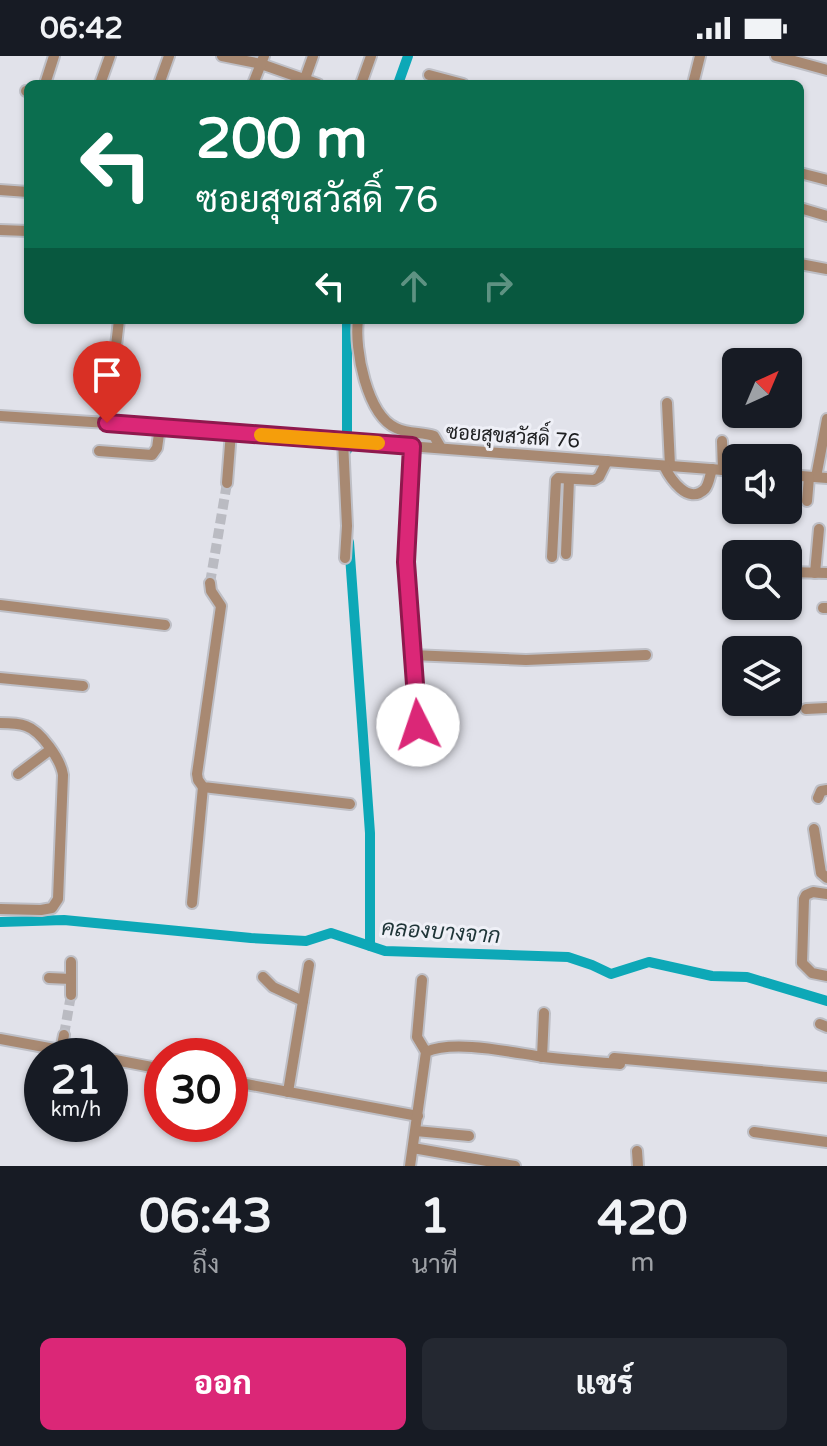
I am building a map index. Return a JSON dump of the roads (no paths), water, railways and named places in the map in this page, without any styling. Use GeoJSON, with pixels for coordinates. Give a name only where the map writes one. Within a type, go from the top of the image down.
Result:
{"type":"FeatureCollection","features":[{"type":"Feature","properties":{"kind":"street"},"geometry":{"type":"LineString","coordinates":[[46,80],[54,56]]}},
{"type":"Feature","properties":{"kind":"street"},"geometry":{"type":"LineString","coordinates":[[101,80],[110,56]]}},
{"type":"Feature","properties":{"kind":"street"},"geometry":{"type":"LineString","coordinates":[[160,80],[169,56]]}},
{"type":"Feature","properties":{"kind":"street"},"geometry":{"type":"LineString","coordinates":[[222,56],[262,60],[302,80]]}},
{"type":"Feature","properties":{"kind":"street"},"geometry":{"type":"LineString","coordinates":[[304,80],[313,56]]}},
{"type":"Feature","properties":{"kind":"street"},"geometry":{"type":"LineString","coordinates":[[362,80],[371,56]]}},
{"type":"Feature","properties":{"kind":"street"},"geometry":{"type":"LineString","coordinates":[[694,80],[700,56]]}},
{"type":"Feature","properties":{"kind":"street"},"geometry":{"type":"LineString","coordinates":[[776,56],[827,70]]}},
{"type":"Feature","properties":{"kind":"street"},"geometry":{"type":"LineString","coordinates":[[254,80],[262,60]]}},
{"type":"Feature","properties":{"kind":"street"},"geometry":{"type":"LineString","coordinates":[[429,75],[448,80]]}},
{"type":"Feature","properties":{"kind":"street"},"geometry":{"type":"LineString","coordinates":[[804,174],[827,180]]}},
{"type":"Feature","properties":{"kind":"street"},"geometry":{"type":"LineString","coordinates":[[0,190],[24,192]]}},
{"type":"Feature","properties":{"kind":"street"},"geometry":{"type":"LineString","coordinates":[[804,209],[827,216]]}},
{"type":"Feature","properties":{"kind":"street"},"geometry":{"type":"LineString","coordinates":[[0,230],[24,231]]}},
{"type":"Feature","properties":{"kind":"street"},"geometry":{"type":"LineString","coordinates":[[804,265],[827,269]]}},
{"type":"Feature","properties":{"kind":"street"},"geometry":{"type":"LineString","coordinates":[[107,423],[119,324]]}},
{"type":"Feature","properties":{"kind":"street"},"geometry":{"type":"LineString","coordinates":[[357,324],[356,333],[370,400],[386,421],[397,429],[434,436],[441,448]]}},
{"type":"Feature","properties":{"kind":"street"},"geometry":{"type":"LineString","coordinates":[[667,403],[667,466],[672,482],[679,488],[690,493],[703,491],[718,470],[722,441]]}},
{"type":"Feature","properties":{"kind":"street","name":"ซอยสุขสวัสดิ์ 76"},"geometry":{"type":"LineString","coordinates":[[0,416],[722,470]]}},
{"type":"Feature","properties":{"kind":"street"},"geometry":{"type":"LineString","coordinates":[[807,501],[817,477],[827,419]]}},
{"type":"Feature","properties":{"kind":"street"},"geometry":{"type":"LineString","coordinates":[[99,451],[152,455],[157,448],[160,427]]}},
{"type":"Feature","properties":{"kind":"street"},"geometry":{"type":"LineString","coordinates":[[227,483],[231,432]]}},
{"type":"Feature","properties":{"kind":"street"},"geometry":{"type":"LineString","coordinates":[[344,441],[345,558]]}},
{"type":"Feature","properties":{"kind":"street"},"geometry":{"type":"LineString","coordinates":[[412,446],[406,562],[418,725]]}},
{"type":"Feature","properties":{"kind":"street"},"geometry":{"type":"LineString","coordinates":[[552,557],[554,484],[558,478],[594,480],[599,477],[607,461]]}},
{"type":"Feature","properties":{"kind":"street"},"geometry":{"type":"LineString","coordinates":[[566,554],[569,479]]}},
{"type":"Feature","properties":{"kind":"street"},"geometry":{"type":"LineString","coordinates":[[815,573],[819,529]]}},
{"type":"Feature","properties":{"kind":"street"},"geometry":{"type":"LineString","coordinates":[[802,573],[827,573]]}},
{"type":"Feature","properties":{"kind":"street"},"geometry":{"type":"LineString","coordinates":[[192,903],[203,787],[197,774],[221,606],[211,591],[210,583]]}},
{"type":"Feature","properties":{"kind":"street"},"geometry":{"type":"LineString","coordinates":[[0,605],[165,625]]}},
{"type":"Feature","properties":{"kind":"street"},"geometry":{"type":"LineString","coordinates":[[412,655],[526,660],[646,655]]}},
{"type":"Feature","properties":{"kind":"street"},"geometry":{"type":"LineString","coordinates":[[0,678],[83,686]]}},
{"type":"Feature","properties":{"kind":"street"},"geometry":{"type":"LineString","coordinates":[[806,709],[827,708]]}},
{"type":"Feature","properties":{"kind":"street"},"geometry":{"type":"LineString","coordinates":[[0,723],[27,726],[35,731],[60,763],[63,775],[58,899],[52,908],[41,910],[0,909]]}},
{"type":"Feature","properties":{"kind":"street"},"geometry":{"type":"LineString","coordinates":[[18,774],[50,750]]}},
{"type":"Feature","properties":{"kind":"street"},"geometry":{"type":"LineString","coordinates":[[203,787],[350,804]]}},
{"type":"Feature","properties":{"kind":"street"},"geometry":{"type":"LineString","coordinates":[[818,798],[821,791],[827,790]]}},
{"type":"Feature","properties":{"kind":"street"},"geometry":{"type":"LineString","coordinates":[[814,829],[821,873],[827,878]]}},
{"type":"Feature","properties":{"kind":"street"},"geometry":{"type":"LineString","coordinates":[[827,894],[813,892],[804,899],[802,963],[812,973],[827,976]]}},
{"type":"Feature","properties":{"kind":"street"},"geometry":{"type":"LineString","coordinates":[[71,962],[71,995]]}},
{"type":"Feature","properties":{"kind":"street"},"geometry":{"type":"LineString","coordinates":[[288,1092],[309,965]]}},
{"type":"Feature","properties":{"kind":"street"},"geometry":{"type":"LineString","coordinates":[[263,977],[273,987],[303,1001]]}},
{"type":"Feature","properties":{"kind":"street"},"geometry":{"type":"LineString","coordinates":[[49,978],[71,979]]}},
{"type":"Feature","properties":{"kind":"street"},"geometry":{"type":"LineString","coordinates":[[410,1166],[426,1052],[417,1037],[422,980]]}},
{"type":"Feature","properties":{"kind":"street"},"geometry":{"type":"LineString","coordinates":[[542,1057],[544,1013]]}},
{"type":"Feature","properties":{"kind":"street"},"geometry":{"type":"LineString","coordinates":[[0,1039],[24,1043]]}},
{"type":"Feature","properties":{"kind":"street"},"geometry":{"type":"LineString","coordinates":[[426,1052],[444,1047],[499,1050],[620,1064]]}},
{"type":"Feature","properties":{"kind":"street"},"geometry":{"type":"LineString","coordinates":[[566,1055],[827,1077]]}},
{"type":"Feature","properties":{"kind":"street"},"geometry":{"type":"LineString","coordinates":[[248,1084],[418,1116]]}},
{"type":"Feature","properties":{"kind":"street"},"geometry":{"type":"LineString","coordinates":[[416,1131],[469,1136]]}},
{"type":"Feature","properties":{"kind":"street"},"geometry":{"type":"LineString","coordinates":[[754,1132],[827,1142]]}},
{"type":"Feature","properties":{"kind":"street"},"geometry":{"type":"LineString","coordinates":[[413,1148],[510,1166]]}},
{"type":"Feature","properties":{"kind":"street"},"geometry":{"type":"LineString","coordinates":[[637,1151],[638,1166]]}},
{"type":"Feature","properties":{"kind":"waterway"},"geometry":{"type":"LineString","coordinates":[[399,80],[408,56]]}},
{"type":"Feature","properties":{"kind":"waterway"},"geometry":{"type":"LineString","coordinates":[[347,324],[347,450]]}},
{"type":"Feature","properties":{"kind":"waterway"},"geometry":{"type":"LineString","coordinates":[[349,542],[370,833],[370,946]]}},
{"type":"Feature","properties":{"kind":"waterway","name":"คลองบางจาก"},"geometry":{"type":"LineString","coordinates":[[0,922],[64,920],[306,941],[331,933],[385,951],[568,957],[611,974],[649,962],[712,976],[747,977],[827,1001]]}},
{"type":"Feature","properties":{"kind":"tunnel"},"geometry":{"type":"LineString","coordinates":[[210,583],[227,483]]}},
{"type":"Feature","properties":{"kind":"tunnel"},"geometry":{"type":"LineString","coordinates":[[64,1035],[71,995]]}}]}
